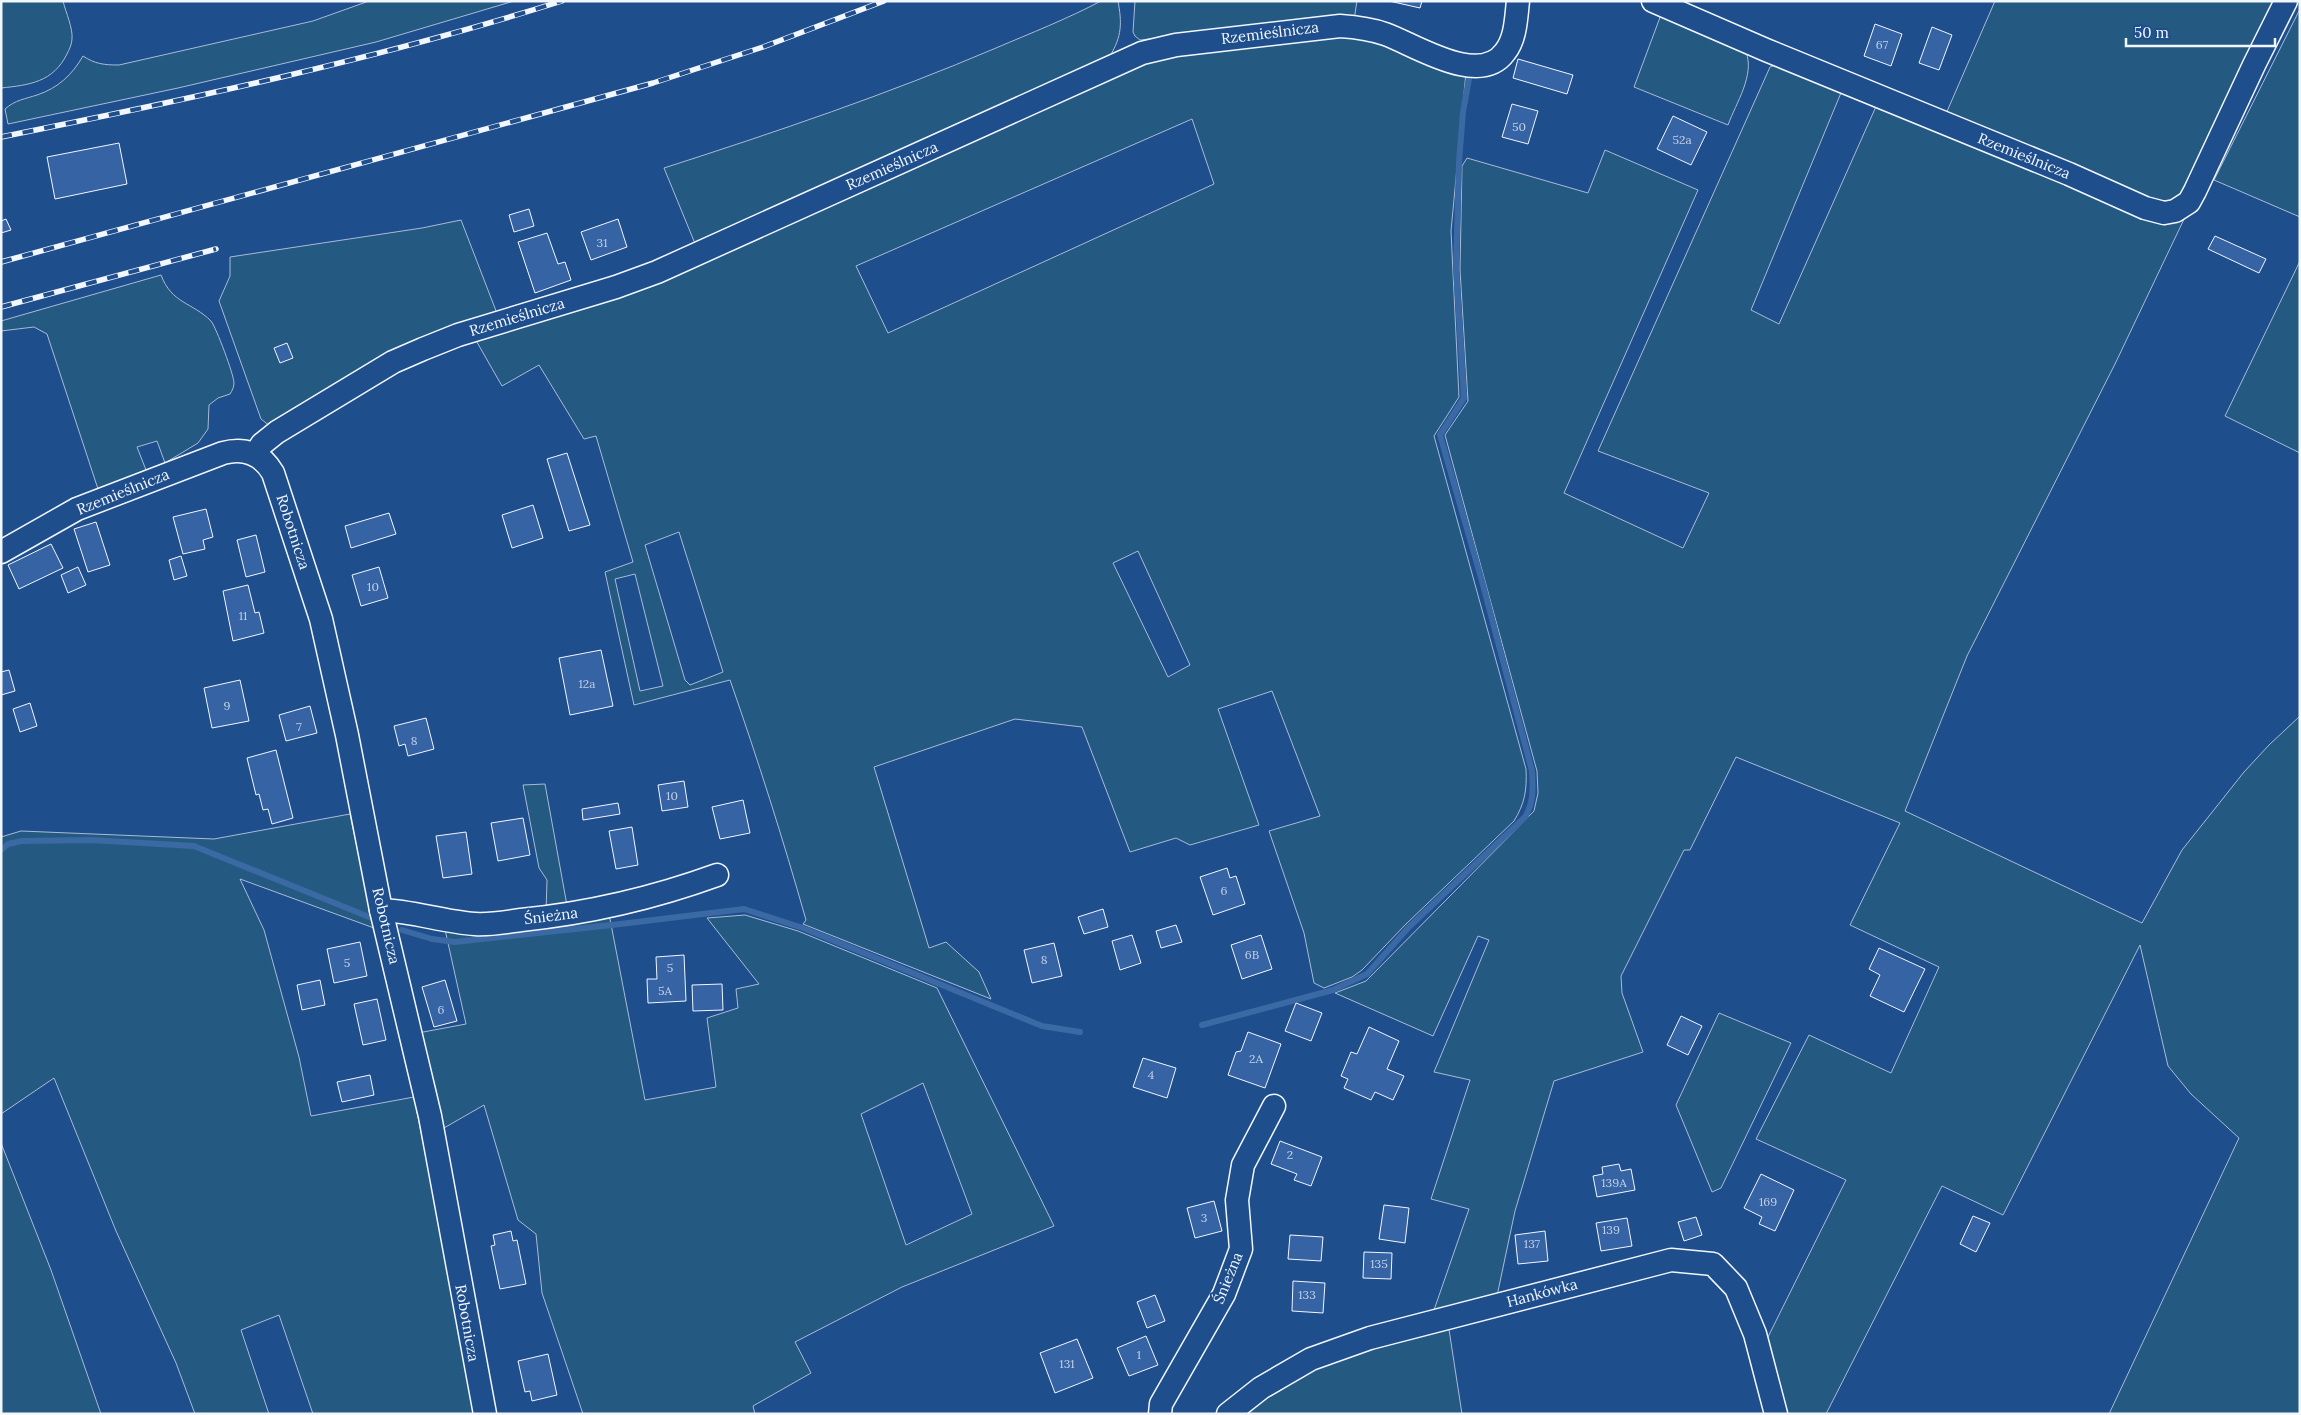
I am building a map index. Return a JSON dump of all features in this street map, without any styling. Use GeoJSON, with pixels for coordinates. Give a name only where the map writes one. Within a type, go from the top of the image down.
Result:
{"type":"FeatureCollection","features":[{"type":"Feature","properties":{"kind":"street","name":"Rzemieślnicza"},"geometry":{"type":"LineString","coordinates":[[1,552],[58,519],[86,506],[223,453],[233,450],[253,454],[277,432],[393,362],[458,335],[657,272],[1142,52],[1176,45],[1340,26],[1386,34],[1437,58],[1454,63],[1480,65],[1493,61],[1504,54],[1510,45],[1516,26],[1518,1]]}},
{"type":"Feature","properties":{"kind":"street","name":"Rzemieślnicza"},"geometry":{"type":"LineString","coordinates":[[1653,1],[1778,55],[2069,174],[2145,208],[2164,213],[2182,208],[2195,192],[2286,1]]}},
{"type":"Feature","properties":{"kind":"street","name":"Robotnicza"},"geometry":{"type":"LineString","coordinates":[[253,454],[264,460],[273,474],[321,619],[381,910],[430,1116],[484,1414]]}},
{"type":"Feature","properties":{"kind":"street","name":"Śnieżna"},"geometry":{"type":"LineString","coordinates":[[381,910],[404,911],[476,924],[538,918],[608,908],[684,887],[717,875]]}},
{"type":"Feature","properties":{"kind":"street","name":"Śnieżna"},"geometry":{"type":"LineString","coordinates":[[1160,1414],[1161,1404],[1224,1294],[1241,1249],[1237,1200],[1243,1165],[1274,1106]]}},
{"type":"Feature","properties":{"kind":"street","name":"Hankówka"},"geometry":{"type":"LineString","coordinates":[[1228,1414],[1261,1388],[1311,1359],[1370,1338],[1671,1260],[1713,1264],[1736,1288],[1755,1334],[1776,1414]]}},
{"type":"Feature","properties":{"kind":"shaded area"},"geometry":{"type":"Polygon","coordinates":[[[1,1],[63,1],[71,30],[72,43],[61,63],[48,76],[31,83],[1,88],[1,1]]]}},
{"type":"Feature","properties":{"kind":"shaded area"},"geometry":{"type":"Polygon","coordinates":[[[369,1],[514,1],[376,42],[178,88],[8,124],[5,109],[16,102],[45,92],[58,85],[69,75],[83,56],[100,64],[119,65],[313,21],[369,1]]]}},
{"type":"Feature","properties":{"kind":"shaded area"},"geometry":{"type":"Polygon","coordinates":[[[1101,1],[1118,1],[1119,36],[1110,56],[696,246],[664,168],[873,97],[1049,26],[1101,1]]]}},
{"type":"Feature","properties":{"kind":"shaded area"},"geometry":{"type":"Polygon","coordinates":[[[1135,1],[1357,1],[1354,20],[1286,24],[1140,40],[1133,32],[1135,1]]]}},
{"type":"Feature","properties":{"kind":"shaded area"},"geometry":{"type":"Polygon","coordinates":[[[1995,1],[2285,1],[2188,193],[2165,206],[1945,116],[1995,1]]]}},
{"type":"Feature","properties":{"kind":"shaded area"},"geometry":{"type":"Polygon","coordinates":[[[2300,9],[2300,217],[2214,180],[2300,9]]]}},
{"type":"Feature","properties":{"kind":"shaded area"},"geometry":{"type":"Polygon","coordinates":[[[1662,12],[1746,52],[1748,70],[1746,79],[1728,125],[1634,87],[1662,12]]]}},
{"type":"Feature","properties":{"kind":"shaded area"},"geometry":{"type":"Polygon","coordinates":[[[1338,33],[1373,37],[1466,72],[1451,231],[1459,397],[1434,436],[1526,769],[1524,796],[1521,808],[1514,821],[1406,924],[1362,970],[1352,977],[1324,988],[1314,983],[1304,933],[1269,831],[1320,816],[1272,691],[1218,709],[1259,825],[1190,845],[1176,838],[1130,852],[1082,727],[1015,719],[874,767],[929,948],[946,942],[979,972],[991,999],[803,924],[806,920],[730,680],[634,705],[605,572],[633,562],[596,436],[584,439],[539,365],[502,386],[474,337],[1165,52],[1338,33]],[[1192,119],[856,266],[888,333],[1214,184],[1192,119]],[[679,532],[645,545],[685,680],[690,685],[723,672],[679,532]],[[1138,551],[1113,563],[1168,677],[1190,665],[1138,551]],[[635,574],[615,579],[640,691],[663,686],[635,574]]]}},
{"type":"Feature","properties":{"kind":"shaded area"},"geometry":{"type":"Polygon","coordinates":[[[1778,64],[1843,88],[1751,310],[1779,324],[1878,102],[2186,215],[2115,364],[1967,656],[1905,811],[2142,923],[2182,850],[2244,772],[2300,716],[2300,1414],[2109,1414],[2239,1138],[2191,1094],[2168,1066],[2140,945],[2003,1215],[1942,1186],[1826,1414],[1786,1414],[1766,1341],[1846,1180],[1756,1139],[1809,1035],[1891,1073],[1939,967],[1850,925],[1900,823],[1736,757],[1690,850],[1684,850],[1621,976],[1622,993],[1643,1052],[1554,1081],[1515,1211],[1497,1296],[1434,1310],[1469,1209],[1431,1199],[1470,1080],[1434,1072],[1489,940],[1478,936],[1433,1036],[1335,993],[1366,981],[1534,811],[1538,793],[1537,771],[1445,435],[1468,401],[1460,270],[1462,166],[1467,158],[1588,193],[1605,150],[1698,190],[1564,493],[1683,548],[1709,493],[1598,451],[1770,67],[1778,64]]]}},
{"type":"Feature","properties":{"kind":"shaded area"},"geometry":{"type":"Polygon","coordinates":[[[461,220],[498,316],[270,426],[261,419],[219,301],[230,276],[230,257],[422,228],[461,220]]]}},
{"type":"Feature","properties":{"kind":"shaded area"},"geometry":{"type":"Polygon","coordinates":[[[2300,261],[2300,453],[2225,416],[2300,261]]]}},
{"type":"Feature","properties":{"kind":"shaded area"},"geometry":{"type":"Polygon","coordinates":[[[161,275],[171,292],[211,321],[228,361],[234,383],[233,387],[230,394],[218,398],[209,405],[208,429],[198,443],[165,463],[157,441],[137,447],[146,470],[98,489],[47,334],[34,327],[1,331],[1,321],[161,275]]]}},
{"type":"Feature","properties":{"kind":"shaded area"},"geometry":{"type":"Polygon","coordinates":[[[545,784],[568,911],[546,913],[547,880],[539,868],[523,785],[545,784]]]}},
{"type":"Feature","properties":{"kind":"shaded area"},"geometry":{"type":"Polygon","coordinates":[[[350,814],[374,928],[240,879],[264,930],[299,1057],[311,1116],[414,1097],[477,1414],[313,1414],[279,1315],[241,1330],[269,1414],[195,1414],[176,1363],[116,1231],[54,1078],[1,1114],[1,837],[21,831],[214,839],[350,814]]]}},
{"type":"Feature","properties":{"kind":"shaded area"},"geometry":{"type":"Polygon","coordinates":[[[603,915],[610,919],[645,1100],[716,1087],[707,1018],[738,1008],[736,989],[759,984],[707,918],[745,915],[798,931],[937,988],[1054,1226],[902,1287],[795,1342],[811,1373],[753,1406],[755,1414],[583,1414],[542,1293],[536,1234],[518,1220],[484,1105],[444,1128],[418,1033],[466,1024],[444,925],[603,915]],[[923,1083],[861,1114],[906,1245],[972,1214],[923,1083]]]}},
{"type":"Feature","properties":{"kind":"shaded area"},"geometry":{"type":"Polygon","coordinates":[[[1719,1013],[1791,1043],[1721,1188],[1712,1192],[1676,1105],[1719,1013]]]}},
{"type":"Feature","properties":{"kind":"shaded area"},"geometry":{"type":"Polygon","coordinates":[[[1,1143],[51,1270],[101,1414],[1,1414],[1,1143]]]}},
{"type":"Feature","properties":{"kind":"shaded area"},"geometry":{"type":"Polygon","coordinates":[[[1448,1323],[1462,1414],[1240,1414],[1310,1370],[1448,1323]]]}},
{"type":"Feature","properties":{"kind":"building"},"geometry":{"type":"Polygon","coordinates":[[[1389,1],[1422,1],[1420,8],[1389,1]]]}},
{"type":"Feature","properties":{"kind":"building"},"geometry":{"type":"Polygon","coordinates":[[[1875,24],[1902,34],[1891,66],[1864,56],[1875,24]]]}},
{"type":"Feature","properties":{"kind":"building"},"geometry":{"type":"Polygon","coordinates":[[[1932,27],[1952,35],[1939,70],[1919,63],[1932,27]]]}},
{"type":"Feature","properties":{"kind":"building"},"geometry":{"type":"Polygon","coordinates":[[[1518,59],[1573,75],[1567,94],[1513,78],[1518,59]]]}},
{"type":"Feature","properties":{"kind":"building"},"geometry":{"type":"Polygon","coordinates":[[[1512,104],[1538,111],[1528,144],[1502,137],[1512,104]]]}},
{"type":"Feature","properties":{"kind":"building"},"geometry":{"type":"Polygon","coordinates":[[[1673,116],[1707,132],[1691,165],[1657,149],[1673,116]]]}},
{"type":"Feature","properties":{"kind":"building"},"geometry":{"type":"Polygon","coordinates":[[[119,143],[127,184],[55,199],[47,157],[119,143]]]}},
{"type":"Feature","properties":{"kind":"building"},"geometry":{"type":"Polygon","coordinates":[[[529,209],[534,226],[514,232],[509,215],[529,209]]]}},
{"type":"Feature","properties":{"kind":"building"},"geometry":{"type":"Polygon","coordinates":[[[6,219],[11,230],[1,233],[1,221],[6,219]]]}},
{"type":"Feature","properties":{"kind":"building"},"geometry":{"type":"Polygon","coordinates":[[[618,219],[627,247],[591,260],[581,232],[618,219]]]}},
{"type":"Feature","properties":{"kind":"building"},"geometry":{"type":"Polygon","coordinates":[[[547,233],[558,264],[565,262],[571,280],[535,293],[518,242],[547,233]]]}},
{"type":"Feature","properties":{"kind":"building"},"geometry":{"type":"Polygon","coordinates":[[[2215,236],[2266,259],[2259,273],[2208,249],[2215,236]]]}},
{"type":"Feature","properties":{"kind":"building"},"geometry":{"type":"Polygon","coordinates":[[[287,343],[293,358],[280,363],[274,348],[287,343]]]}},
{"type":"Feature","properties":{"kind":"building"},"geometry":{"type":"Polygon","coordinates":[[[567,453],[590,525],[569,531],[547,459],[567,453]]]}},
{"type":"Feature","properties":{"kind":"building"},"geometry":{"type":"Polygon","coordinates":[[[533,505],[543,538],[512,548],[502,515],[533,505]]]}},
{"type":"Feature","properties":{"kind":"building"},"geometry":{"type":"Polygon","coordinates":[[[206,509],[213,537],[203,540],[205,549],[183,554],[173,517],[206,509]]]}},
{"type":"Feature","properties":{"kind":"building"},"geometry":{"type":"Polygon","coordinates":[[[389,513],[396,534],[351,548],[345,526],[389,513]]]}},
{"type":"Feature","properties":{"kind":"building"},"geometry":{"type":"Polygon","coordinates":[[[96,522],[110,565],[88,572],[74,529],[96,522]]]}},
{"type":"Feature","properties":{"kind":"building"},"geometry":{"type":"Polygon","coordinates":[[[256,535],[265,572],[246,577],[237,540],[256,535]]]}},
{"type":"Feature","properties":{"kind":"building"},"geometry":{"type":"Polygon","coordinates":[[[51,544],[63,568],[19,589],[8,565],[51,544]]]}},
{"type":"Feature","properties":{"kind":"building"},"geometry":{"type":"Polygon","coordinates":[[[181,556],[187,576],[174,580],[169,560],[181,556]]]}},
{"type":"Feature","properties":{"kind":"building"},"geometry":{"type":"Polygon","coordinates":[[[78,567],[86,585],[68,593],[61,575],[78,567]]]}},
{"type":"Feature","properties":{"kind":"building"},"geometry":{"type":"Polygon","coordinates":[[[379,567],[388,598],[361,606],[352,575],[379,567]]]}},
{"type":"Feature","properties":{"kind":"building"},"geometry":{"type":"Polygon","coordinates":[[[248,585],[255,613],[259,612],[264,633],[233,641],[223,591],[248,585]]]}},
{"type":"Feature","properties":{"kind":"building"},"geometry":{"type":"Polygon","coordinates":[[[601,650],[613,706],[570,715],[559,658],[601,650]]]}},
{"type":"Feature","properties":{"kind":"building"},"geometry":{"type":"Polygon","coordinates":[[[9,670],[15,691],[1,695],[1,672],[9,670]]]}},
{"type":"Feature","properties":{"kind":"building"},"geometry":{"type":"Polygon","coordinates":[[[240,680],[249,721],[212,728],[204,688],[240,680]]]}},
{"type":"Feature","properties":{"kind":"building"},"geometry":{"type":"Polygon","coordinates":[[[30,703],[37,726],[20,732],[13,709],[30,703]]]}},
{"type":"Feature","properties":{"kind":"building"},"geometry":{"type":"Polygon","coordinates":[[[310,706],[317,733],[286,741],[279,715],[310,706]]]}},
{"type":"Feature","properties":{"kind":"building"},"geometry":{"type":"Polygon","coordinates":[[[426,718],[434,749],[408,756],[405,744],[399,746],[394,726],[426,718]]]}},
{"type":"Feature","properties":{"kind":"building"},"geometry":{"type":"Polygon","coordinates":[[[276,750],[293,818],[272,824],[268,809],[263,810],[259,794],[256,795],[247,758],[276,750]]]}},
{"type":"Feature","properties":{"kind":"building"},"geometry":{"type":"Polygon","coordinates":[[[684,781],[688,807],[662,811],[658,785],[684,781]]]}},
{"type":"Feature","properties":{"kind":"building"},"geometry":{"type":"Polygon","coordinates":[[[743,800],[750,833],[720,839],[712,807],[743,800]]]}},
{"type":"Feature","properties":{"kind":"building"},"geometry":{"type":"Polygon","coordinates":[[[618,803],[620,814],[583,820],[582,809],[618,803]]]}},
{"type":"Feature","properties":{"kind":"building"},"geometry":{"type":"Polygon","coordinates":[[[523,818],[530,855],[498,861],[491,823],[523,818]]]}},
{"type":"Feature","properties":{"kind":"building"},"geometry":{"type":"Polygon","coordinates":[[[632,827],[638,865],[616,869],[609,831],[632,827]]]}},
{"type":"Feature","properties":{"kind":"building"},"geometry":{"type":"Polygon","coordinates":[[[466,832],[472,874],[443,878],[436,836],[466,832]]]}},
{"type":"Feature","properties":{"kind":"building"},"geometry":{"type":"Polygon","coordinates":[[[1227,868],[1230,878],[1236,876],[1245,904],[1213,915],[1200,877],[1227,868]]]}},
{"type":"Feature","properties":{"kind":"building"},"geometry":{"type":"Polygon","coordinates":[[[1103,909],[1108,927],[1084,934],[1078,917],[1103,909]]]}},
{"type":"Feature","properties":{"kind":"building"},"geometry":{"type":"Polygon","coordinates":[[[1176,925],[1182,942],[1161,948],[1156,931],[1176,925]]]}},
{"type":"Feature","properties":{"kind":"building"},"geometry":{"type":"Polygon","coordinates":[[[1132,935],[1141,963],[1120,970],[1112,941],[1132,935]]]}},
{"type":"Feature","properties":{"kind":"building"},"geometry":{"type":"Polygon","coordinates":[[[1261,935],[1272,969],[1242,979],[1231,945],[1261,935]]]}},
{"type":"Feature","properties":{"kind":"building"},"geometry":{"type":"Polygon","coordinates":[[[360,942],[367,976],[334,983],[327,949],[360,942]]]}},
{"type":"Feature","properties":{"kind":"building"},"geometry":{"type":"Polygon","coordinates":[[[1054,943],[1062,976],[1032,983],[1024,950],[1054,943]]]}},
{"type":"Feature","properties":{"kind":"building"},"geometry":{"type":"Polygon","coordinates":[[[1879,948],[1925,969],[1904,1012],[1870,996],[1880,975],[1869,969],[1879,948]]]}},
{"type":"Feature","properties":{"kind":"building"},"geometry":{"type":"Polygon","coordinates":[[[684,955],[686,1001],[648,1003],[647,979],[657,979],[656,957],[684,955]]]}},
{"type":"Feature","properties":{"kind":"building"},"geometry":{"type":"Polygon","coordinates":[[[320,980],[325,1005],[302,1010],[297,985],[320,980]]]}},
{"type":"Feature","properties":{"kind":"building"},"geometry":{"type":"Polygon","coordinates":[[[445,980],[457,1021],[434,1027],[422,987],[445,980]]]}},
{"type":"Feature","properties":{"kind":"building"},"geometry":{"type":"Polygon","coordinates":[[[722,984],[723,1010],[693,1011],[692,985],[722,984]]]}},
{"type":"Feature","properties":{"kind":"building"},"geometry":{"type":"Polygon","coordinates":[[[377,999],[386,1040],[363,1045],[354,1004],[377,999]]]}},
{"type":"Feature","properties":{"kind":"building"},"geometry":{"type":"Polygon","coordinates":[[[1296,1003],[1322,1013],[1311,1041],[1285,1031],[1296,1003]]]}},
{"type":"Feature","properties":{"kind":"building"},"geometry":{"type":"Polygon","coordinates":[[[1681,1016],[1702,1026],[1688,1055],[1667,1045],[1681,1016]]]}},
{"type":"Feature","properties":{"kind":"building"},"geometry":{"type":"Polygon","coordinates":[[[1369,1027],[1399,1041],[1387,1069],[1404,1076],[1393,1100],[1375,1092],[1371,1100],[1344,1088],[1348,1079],[1341,1076],[1351,1052],[1357,1054],[1369,1027]]]}},
{"type":"Feature","properties":{"kind":"building"},"geometry":{"type":"Polygon","coordinates":[[[1248,1032],[1281,1044],[1265,1088],[1228,1075],[1236,1052],[1241,1051],[1248,1032]]]}},
{"type":"Feature","properties":{"kind":"building"},"geometry":{"type":"Polygon","coordinates":[[[1143,1058],[1176,1068],[1167,1098],[1133,1087],[1143,1058]]]}},
{"type":"Feature","properties":{"kind":"building"},"geometry":{"type":"Polygon","coordinates":[[[370,1075],[374,1095],[342,1102],[337,1082],[370,1075]]]}},
{"type":"Feature","properties":{"kind":"building"},"geometry":{"type":"Polygon","coordinates":[[[1280,1141],[1322,1157],[1311,1186],[1294,1180],[1297,1174],[1271,1164],[1280,1141]]]}},
{"type":"Feature","properties":{"kind":"building"},"geometry":{"type":"Polygon","coordinates":[[[1619,1164],[1621,1171],[1631,1169],[1635,1190],[1597,1197],[1593,1176],[1603,1174],[1602,1167],[1619,1164]]]}},
{"type":"Feature","properties":{"kind":"building"},"geometry":{"type":"Polygon","coordinates":[[[1761,1174],[1794,1190],[1775,1231],[1759,1224],[1762,1217],[1744,1208],[1761,1174]]]}},
{"type":"Feature","properties":{"kind":"building"},"geometry":{"type":"Polygon","coordinates":[[[1214,1201],[1222,1231],[1195,1238],[1187,1208],[1214,1201]]]}},
{"type":"Feature","properties":{"kind":"building"},"geometry":{"type":"Polygon","coordinates":[[[1384,1205],[1409,1208],[1405,1243],[1379,1239],[1384,1205]]]}},
{"type":"Feature","properties":{"kind":"building"},"geometry":{"type":"Polygon","coordinates":[[[1973,1216],[1990,1223],[1976,1252],[1960,1244],[1973,1216]]]}},
{"type":"Feature","properties":{"kind":"building"},"geometry":{"type":"Polygon","coordinates":[[[1696,1217],[1702,1235],[1684,1241],[1678,1222],[1696,1217]]]}},
{"type":"Feature","properties":{"kind":"building"},"geometry":{"type":"Polygon","coordinates":[[[1627,1218],[1632,1246],[1601,1251],[1596,1223],[1627,1218]]]}},
{"type":"Feature","properties":{"kind":"building"},"geometry":{"type":"Polygon","coordinates":[[[511,1231],[513,1241],[517,1240],[526,1284],[500,1289],[491,1246],[495,1245],[493,1235],[511,1231]]]}},
{"type":"Feature","properties":{"kind":"building"},"geometry":{"type":"Polygon","coordinates":[[[1545,1231],[1548,1261],[1518,1264],[1515,1235],[1545,1231]]]}},
{"type":"Feature","properties":{"kind":"building"},"geometry":{"type":"Polygon","coordinates":[[[1290,1235],[1323,1237],[1321,1261],[1288,1259],[1290,1235]]]}},
{"type":"Feature","properties":{"kind":"building"},"geometry":{"type":"Polygon","coordinates":[[[1364,1252],[1392,1253],[1391,1279],[1363,1278],[1364,1252]]]}},
{"type":"Feature","properties":{"kind":"building"},"geometry":{"type":"Polygon","coordinates":[[[1293,1281],[1325,1283],[1323,1313],[1292,1311],[1293,1281]]]}},
{"type":"Feature","properties":{"kind":"building"},"geometry":{"type":"Polygon","coordinates":[[[1155,1295],[1165,1321],[1147,1328],[1137,1302],[1155,1295]]]}},
{"type":"Feature","properties":{"kind":"building"},"geometry":{"type":"Polygon","coordinates":[[[1146,1336],[1158,1365],[1129,1376],[1117,1348],[1146,1336]]]}},
{"type":"Feature","properties":{"kind":"building"},"geometry":{"type":"Polygon","coordinates":[[[1077,1339],[1093,1378],[1055,1393],[1040,1353],[1077,1339]]]}},
{"type":"Feature","properties":{"kind":"building"},"geometry":{"type":"Polygon","coordinates":[[[548,1354],[557,1395],[532,1401],[530,1391],[525,1392],[518,1361],[548,1354]]]}},
{"type":"Feature","properties":{"kind":"waterway"},"geometry":{"type":"LineString","coordinates":[[1202,1025],[1333,990],[1367,974],[1409,927],[1525,817],[1530,806],[1533,789],[1532,771],[1482,581],[1440,435],[1464,398],[1456,267],[1459,162],[1463,112],[1470,73],[1474,73]]}},
{"type":"Feature","properties":{"kind":"waterway"},"geometry":{"type":"LineString","coordinates":[[1,850],[8,844],[22,841],[91,840],[194,846],[374,919]]}},
{"type":"Feature","properties":{"kind":"waterway"},"geometry":{"type":"LineString","coordinates":[[402,930],[432,939],[455,942],[744,909],[803,928],[1042,1026],[1080,1032]]}},
{"type":"Feature","properties":{"kind":"railway"},"geometry":{"type":"LineString","coordinates":[[1,137],[283,77],[493,22],[562,1]]}},
{"type":"Feature","properties":{"kind":"railway"},"geometry":{"type":"LineString","coordinates":[[1,262],[653,83],[763,47],[884,1]]}},
{"type":"Feature","properties":{"kind":"railway"},"geometry":{"type":"LineString","coordinates":[[1,307],[216,249]]}}]}
